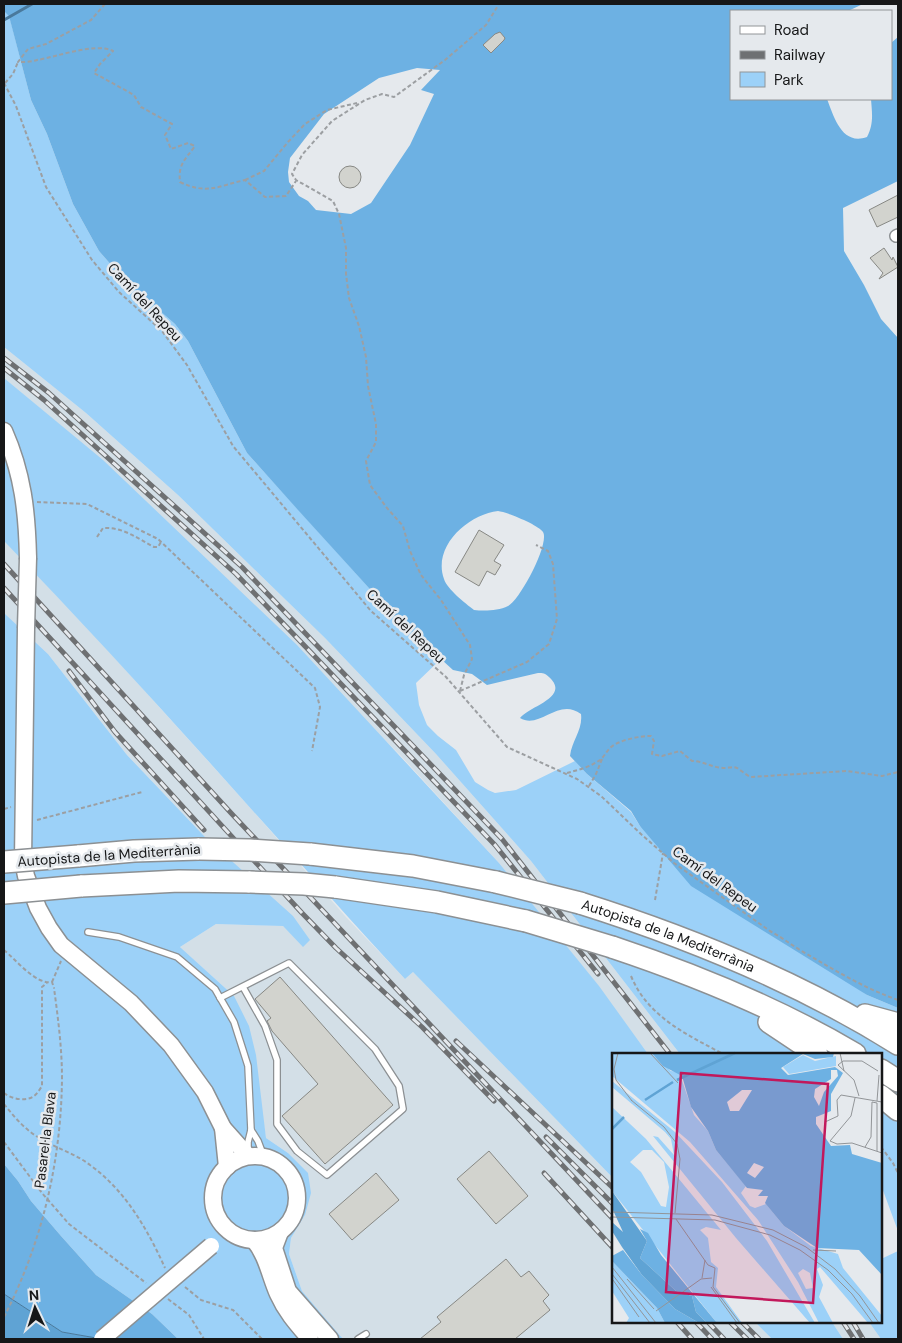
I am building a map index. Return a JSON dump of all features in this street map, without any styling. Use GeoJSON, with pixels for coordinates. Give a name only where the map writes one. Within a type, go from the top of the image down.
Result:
{"type":"FeatureCollection","features":[{"type":"Feature","properties":{"kind":"highway","name":"Autopista de la Mediterrània"},"geometry":{"type":"LineString","coordinates":[[4,862],[134,851],[250,850],[310,854],[413,866],[496,882],[580,903],[630,919],[736,959],[836,1009],[898,1044]]}},
{"type":"Feature","properties":{"kind":"highway","name":"Autopista de la Mediterrània"},"geometry":{"type":"LineString","coordinates":[[4,893],[81,886],[179,881],[250,882],[335,887],[437,902],[526,921],[612,947],[710,983],[765,1008],[853,1053]]}},
{"type":"Feature","properties":{"kind":"highway"},"geometry":{"type":"LineString","coordinates":[[710,983],[816,1053]]}},
{"type":"Feature","properties":{"kind":"highway"},"geometry":{"type":"LineString","coordinates":[[836,1009],[898,1024]]}},
{"type":"Feature","properties":{"kind":"highway"},"geometry":{"type":"LineString","coordinates":[[882,1071],[898,1081]]}},
{"type":"Feature","properties":{"kind":"highway"},"geometry":{"type":"LineString","coordinates":[[882,1097],[898,1110]]}},
{"type":"Feature","properties":{"kind":"street"},"geometry":{"type":"LineString","coordinates":[[4,431],[18,467],[25,501],[28,558],[23,861],[31,890],[48,928],[66,949],[131,1004],[171,1045],[205,1092],[223,1128],[253,1156],[279,1163],[285,1168],[296,1189],[297,1205],[286,1227],[280,1232],[272,1237],[249,1240],[226,1239],[211,1246],[102,1339]]}},
{"type":"Feature","properties":{"kind":"street"},"geometry":{"type":"LineString","coordinates":[[223,1128],[227,1167]]}},
{"type":"Feature","properties":{"kind":"street"},"geometry":{"type":"LineString","coordinates":[[253,1156],[233,1162],[216,1180],[213,1197],[216,1214],[220,1222],[230,1232],[249,1240],[260,1248],[278,1294],[288,1313],[310,1339]]}},
{"type":"Feature","properties":{"kind":"street"},"geometry":{"type":"LineString","coordinates":[[211,1246],[220,1222]]}},
{"type":"Feature","properties":{"kind":"street"},"geometry":{"type":"LineString","coordinates":[[280,1232],[274,1248],[288,1291],[330,1339]]}},
{"type":"Feature","properties":{"kind":"lane"},"geometry":{"type":"LineString","coordinates":[[88,932],[119,937],[177,957],[215,989],[234,1022],[248,1066],[252,1130],[248,1142],[253,1156]]}},
{"type":"Feature","properties":{"kind":"lane"},"geometry":{"type":"LineString","coordinates":[[220,998],[289,963],[375,1049],[399,1086],[403,1109],[327,1175],[297,1151],[277,1124],[277,1060],[265,1026],[243,987]]}},
{"type":"Feature","properties":{"kind":"lane"},"geometry":{"type":"LineString","coordinates":[[252,1130],[258,1140],[253,1156]]}},
{"type":"Feature","properties":{"kind":"lane"},"geometry":{"type":"LineString","coordinates":[[358,1339],[366,1334]]}},
{"type":"Feature","properties":{"kind":"path"},"geometry":{"type":"LineString","coordinates":[[4,83],[13,74],[18,62],[28,49],[46,44],[91,20],[105,4]]}},
{"type":"Feature","properties":{"kind":"path"},"geometry":{"type":"LineString","coordinates":[[18,62],[35,61],[94,49],[108,48],[113,51],[94,73],[122,87],[134,95],[141,107],[172,124],[165,135],[171,149],[188,143],[195,146],[183,161],[179,170],[180,182],[194,188],[211,189],[246,180],[264,171],[305,124],[328,110],[382,94],[394,97],[445,60],[486,25],[499,4]]}},
{"type":"Feature","properties":{"kind":"path","name":"Camí del Repeu"},"geometry":{"type":"LineString","coordinates":[[4,83],[16,106],[46,187],[92,260],[124,297],[162,331],[187,365],[242,459],[262,480],[371,611],[446,676],[507,747],[567,773],[588,787],[606,800],[663,853],[770,931],[832,970],[870,989],[898,1000]]}},
{"type":"Feature","properties":{"kind":"path"},"geometry":{"type":"LineString","coordinates":[[362,101],[332,121],[302,154],[292,174],[296,180],[333,201],[339,214],[346,248],[346,274],[349,298],[359,326],[366,357],[368,386],[376,424],[376,442],[366,461],[370,485],[403,526],[410,552],[421,575],[441,600],[470,645],[472,659],[460,691]]}},
{"type":"Feature","properties":{"kind":"path"},"geometry":{"type":"LineString","coordinates":[[246,180],[265,197],[286,196],[296,180]]}},
{"type":"Feature","properties":{"kind":"path"},"geometry":{"type":"LineString","coordinates":[[25,501],[87,504],[161,542],[315,688],[320,707],[312,751]]}},
{"type":"Feature","properties":{"kind":"path"},"geometry":{"type":"LineString","coordinates":[[97,537],[104,528],[118,528],[154,547],[158,547],[161,542]]}},
{"type":"Feature","properties":{"kind":"path"},"geometry":{"type":"LineString","coordinates":[[460,691],[527,662],[549,644],[557,619],[553,564],[548,551],[536,545]]}},
{"type":"Feature","properties":{"kind":"path"},"geometry":{"type":"LineString","coordinates":[[588,787],[610,747],[642,736],[651,736],[654,741],[652,754],[662,756],[680,751],[692,761],[700,761],[723,768],[732,767],[751,777],[848,771],[882,776],[898,772]]}},
{"type":"Feature","properties":{"kind":"path"},"geometry":{"type":"LineString","coordinates":[[567,773],[602,759]]}},
{"type":"Feature","properties":{"kind":"path"},"geometry":{"type":"LineString","coordinates":[[23,824],[142,792]]}},
{"type":"Feature","properties":{"kind":"path"},"geometry":{"type":"LineString","coordinates":[[655,900],[663,853]]}},
{"type":"Feature","properties":{"kind":"path"},"geometry":{"type":"LineString","coordinates":[[4,1093],[8,1097],[24,1100],[35,1096],[42,1086],[42,987],[52,982],[66,949]]}},
{"type":"Feature","properties":{"kind":"path"},"geometry":{"type":"LineString","coordinates":[[4,950],[31,975],[47,983]]}},
{"type":"Feature","properties":{"kind":"path"},"geometry":{"type":"LineString","coordinates":[[631,976],[638,992],[670,1025],[721,1053]]}},
{"type":"Feature","properties":{"kind":"path","name":"Pasarel·la Blava"},"geometry":{"type":"LineString","coordinates":[[4,1317],[32,1255],[45,1212],[55,1168],[62,1078],[60,1033],[52,982]]}},
{"type":"Feature","properties":{"kind":"path"},"geometry":{"type":"LineString","coordinates":[[4,1104],[20,1124],[41,1140],[89,1163],[106,1177],[135,1212],[152,1241],[165,1269]]}},
{"type":"Feature","properties":{"kind":"path"},"geometry":{"type":"LineString","coordinates":[[4,1142],[42,1193],[69,1224],[151,1287]]}},
{"type":"Feature","properties":{"kind":"path"},"geometry":{"type":"LineString","coordinates":[[882,1148],[898,1173]]}},
{"type":"Feature","properties":{"kind":"path"},"geometry":{"type":"LineString","coordinates":[[180,1283],[202,1300],[232,1310],[262,1339]]}},
{"type":"Feature","properties":{"kind":"path"},"geometry":{"type":"LineString","coordinates":[[166,1298],[189,1315],[204,1339]]}},
{"type":"Feature","properties":{"kind":"shaded area"},"geometry":{"type":"Polygon","coordinates":[[[4,4],[863,4],[850,10],[730,10],[730,100],[827,100],[840,128],[845,134],[858,139],[867,137],[871,128],[871,100],[892,100],[892,42],[898,37],[898,181],[843,208],[844,251],[881,319],[898,338],[898,1008],[867,995],[691,886],[640,826],[631,811],[587,774],[570,756],[579,730],[581,714],[565,709],[535,720],[527,721],[520,718],[552,696],[555,690],[554,684],[549,677],[538,673],[487,685],[472,674],[453,670],[398,620],[298,510],[247,453],[188,341],[175,324],[127,283],[99,251],[73,204],[47,134],[31,100],[9,16],[4,11],[4,4]],[[417,68],[379,78],[324,114],[290,158],[289,182],[299,196],[308,201],[316,210],[351,214],[371,203],[410,145],[434,94],[421,90],[440,70],[417,68]],[[498,511],[476,518],[456,534],[448,544],[443,555],[442,567],[446,583],[457,596],[474,610],[500,609],[508,606],[520,593],[538,559],[544,538],[543,532],[536,526],[498,511]]]}},
{"type":"Feature","properties":{"kind":"shaded area"},"geometry":{"type":"Polygon","coordinates":[[[4,347],[86,413],[178,495],[325,638],[436,754],[531,861],[679,1053],[647,1053],[598,986],[499,863],[401,756],[103,461],[4,378],[4,347]]]}},
{"type":"Feature","properties":{"kind":"shaded area"},"geometry":{"type":"Polygon","coordinates":[[[4,541],[86,626],[345,916],[405,979],[413,972],[612,1177],[612,1323],[756,1323],[772,1339],[343,1339],[302,1291],[289,1254],[291,1238],[305,1215],[288,1153],[266,1138],[260,1100],[234,996],[180,947],[216,924],[283,926],[303,946],[205,837],[127,755],[48,654],[4,613],[4,541]]]}},
{"type":"Feature","properties":{"kind":"shaded area"},"geometry":{"type":"Polygon","coordinates":[[[4,1164],[31,1201],[96,1275],[152,1314],[178,1339],[102,1339],[62,1332],[4,1294],[4,1164]]]}},
{"type":"Feature","properties":{"kind":"shaded area"},"geometry":{"type":"Polygon","coordinates":[[[4,1294],[62,1332],[102,1339],[4,1339],[4,1294]]]}},
{"type":"Feature","properties":{"kind":"shaded area"},"geometry":{"type":"Polygon","coordinates":[[[833,1323],[870,1323],[881,1339],[843,1339],[833,1323]]]}},
{"type":"Feature","properties":{"kind":"green space"},"geometry":{"type":"Polygon","coordinates":[[[4,11],[9,15],[31,100],[47,134],[73,204],[99,251],[127,283],[175,324],[188,341],[247,453],[398,620],[441,659],[416,683],[419,705],[427,725],[456,750],[475,782],[495,793],[516,790],[575,761],[587,774],[631,812],[640,826],[867,995],[898,1008],[898,1231],[882,1188],[882,1053],[679,1053],[531,861],[436,754],[325,638],[178,495],[86,413],[4,347],[4,11]]]}},
{"type":"Feature","properties":{"kind":"green space"},"geometry":{"type":"Polygon","coordinates":[[[4,378],[103,460],[297,645],[499,863],[599,986],[647,1053],[612,1053],[612,1177],[413,972],[405,979],[130,674],[4,541],[4,378]]]}},
{"type":"Feature","properties":{"kind":"green space"},"geometry":{"type":"Polygon","coordinates":[[[4,613],[48,654],[127,755],[205,837],[293,916],[310,940],[303,947],[283,926],[216,924],[180,947],[234,996],[249,1026],[256,1055],[266,1138],[288,1153],[308,1173],[311,1193],[305,1215],[291,1238],[289,1254],[302,1291],[343,1339],[178,1339],[152,1314],[96,1275],[31,1201],[4,1164],[4,613]]]}},
{"type":"Feature","properties":{"kind":"green space"},"geometry":{"type":"Polygon","coordinates":[[[898,1251],[898,1339],[881,1339],[870,1323],[882,1323],[882,1259],[898,1251]]]}},
{"type":"Feature","properties":{"kind":"green space"},"geometry":{"type":"Polygon","coordinates":[[[756,1323],[833,1323],[843,1339],[772,1339],[756,1323]]]}},
{"type":"Feature","properties":{"kind":"building"},"geometry":{"type":"Polygon","coordinates":[[[500,32],[505,38],[491,53],[483,45],[500,32]]]}},
{"type":"Feature","properties":{"kind":"building"},"geometry":{"type":"Polygon","coordinates":[[[350,166],[358,169],[361,177],[358,185],[350,188],[342,185],[339,177],[342,169],[350,166]]]}},
{"type":"Feature","properties":{"kind":"building"},"geometry":{"type":"Polygon","coordinates":[[[898,195],[898,217],[877,227],[869,210],[898,195]]]}},
{"type":"Feature","properties":{"kind":"building"},"geometry":{"type":"Polygon","coordinates":[[[884,248],[892,260],[893,257],[898,267],[879,279],[883,273],[870,258],[884,248]]]}},
{"type":"Feature","properties":{"kind":"building"},"geometry":{"type":"Polygon","coordinates":[[[479,530],[504,545],[494,561],[501,565],[495,575],[487,571],[479,586],[455,572],[479,530]]]}},
{"type":"Feature","properties":{"kind":"building"},"geometry":{"type":"Polygon","coordinates":[[[280,977],[393,1105],[325,1164],[282,1116],[318,1084],[272,1031],[267,1021],[271,1018],[255,999],[280,977]]]}},
{"type":"Feature","properties":{"kind":"building"},"geometry":{"type":"Polygon","coordinates":[[[489,1151],[528,1196],[496,1224],[457,1179],[489,1151]]]}},
{"type":"Feature","properties":{"kind":"building"},"geometry":{"type":"Polygon","coordinates":[[[376,1173],[399,1200],[352,1240],[329,1214],[376,1173]]]}},
{"type":"Feature","properties":{"kind":"building"},"geometry":{"type":"Polygon","coordinates":[[[506,1259],[521,1277],[529,1271],[549,1295],[543,1301],[550,1310],[515,1339],[420,1339],[441,1322],[437,1317],[506,1259]]]}},
{"type":"Feature","properties":{"kind":"waterway"},"geometry":{"type":"LineString","coordinates":[[4,20],[32,4]]}},
{"type":"Feature","properties":{"kind":"railway"},"geometry":{"type":"LineString","coordinates":[[4,358],[49,393],[242,567],[502,839],[669,1053]]}},
{"type":"Feature","properties":{"kind":"railway"},"geometry":{"type":"LineString","coordinates":[[4,368],[44,400],[236,574],[495,845],[598,974]]}},
{"type":"Feature","properties":{"kind":"railway"},"geometry":{"type":"LineString","coordinates":[[4,564],[231,813],[612,1218]]}},
{"type":"Feature","properties":{"kind":"railway"},"geometry":{"type":"LineString","coordinates":[[4,588],[302,913],[336,948],[422,1027],[494,1101]]}},
{"type":"Feature","properties":{"kind":"railway"},"geometry":{"type":"LineString","coordinates":[[69,671],[115,732],[204,830]]}},
{"type":"Feature","properties":{"kind":"railway"},"geometry":{"type":"LineString","coordinates":[[456,1041],[612,1187]]}},
{"type":"Feature","properties":{"kind":"railway"},"geometry":{"type":"LineString","coordinates":[[546,1137],[612,1203]]}},
{"type":"Feature","properties":{"kind":"railway"},"geometry":{"type":"LineString","coordinates":[[544,1173],[612,1247]]}},
{"type":"Feature","properties":{"kind":"railway"},"geometry":{"type":"LineString","coordinates":[[678,1323],[692,1339]]}},
{"type":"Feature","properties":{"kind":"railway"},"geometry":{"type":"LineString","coordinates":[[697,1323],[712,1339]]}},
{"type":"Feature","properties":{"kind":"railway"},"geometry":{"type":"LineString","coordinates":[[709,1323],[724,1339]]}},
{"type":"Feature","properties":{"kind":"railway"},"geometry":{"type":"LineString","coordinates":[[731,1323],[747,1339]]}},
{"type":"Feature","properties":{"kind":"railway"},"geometry":{"type":"LineString","coordinates":[[743,1323],[759,1339]]}},
{"type":"Feature","properties":{"kind":"railway"},"geometry":{"type":"LineString","coordinates":[[844,1323],[854,1339]]}},
{"type":"Feature","properties":{"kind":"railway"},"geometry":{"type":"LineString","coordinates":[[854,1323],[863,1339]]}}]}
